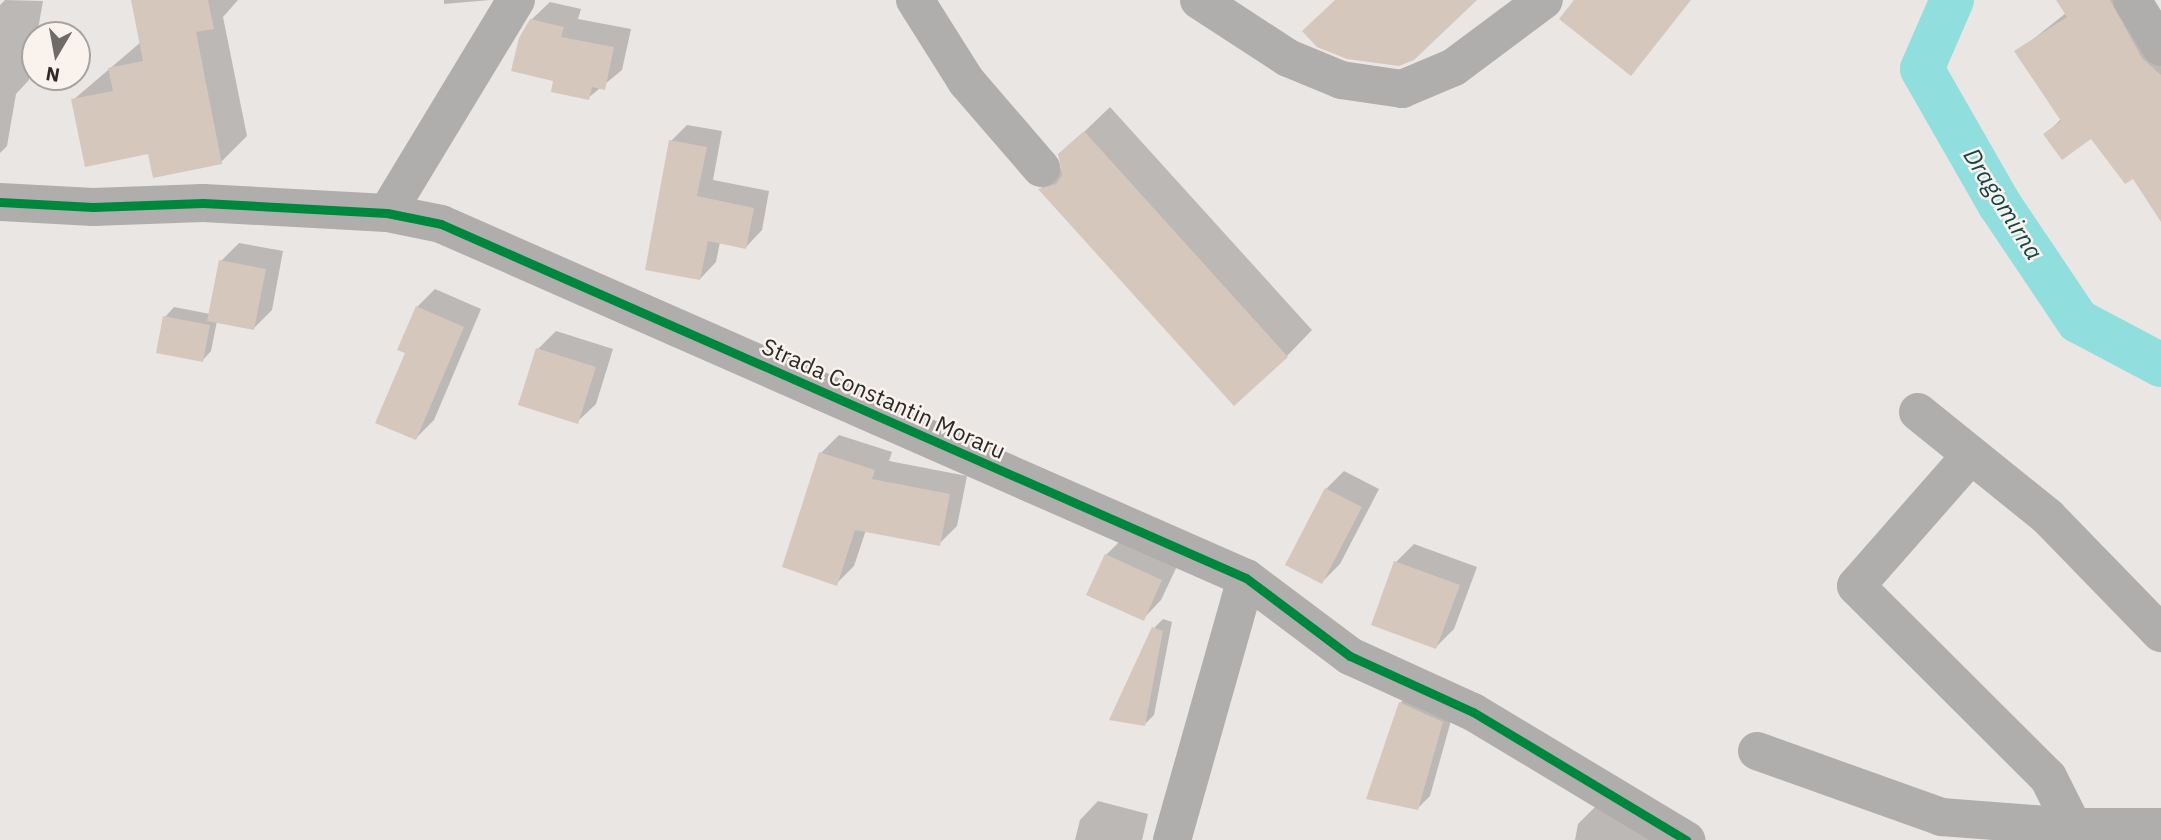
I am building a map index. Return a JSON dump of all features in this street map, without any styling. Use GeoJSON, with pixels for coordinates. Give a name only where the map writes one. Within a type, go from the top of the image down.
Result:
{"type":"FeatureCollection","features":[{"type":"Feature","properties":{"kind":"street"},"geometry":{"type":"LineString","coordinates":[[387,213],[516,0]]}},
{"type":"Feature","properties":{"kind":"street"},"geometry":{"type":"LineString","coordinates":[[915,0],[966,81],[1041,168]]}},
{"type":"Feature","properties":{"kind":"street"},"geometry":{"type":"LineString","coordinates":[[1199,0],[1289,58],[1341,80],[1402,89],[1454,67],[1544,0]]}},
{"type":"Feature","properties":{"kind":"street"},"geometry":{"type":"LineString","coordinates":[[2132,0],[2161,47]]}},
{"type":"Feature","properties":{"kind":"street","name":"Strada Constantin Moraru"},"geometry":{"type":"LineString","coordinates":[[0,202],[93,207],[203,204],[387,213],[441,224],[1246,578],[1350,656],[1473,712],[1686,840]]}},
{"type":"Feature","properties":{"kind":"street"},"geometry":{"type":"LineString","coordinates":[[1919,412],[2048,517],[2161,633]]}},
{"type":"Feature","properties":{"kind":"street"},"geometry":{"type":"LineString","coordinates":[[1971,455],[1856,586],[2048,777],[2073,827]]}},
{"type":"Feature","properties":{"kind":"street"},"geometry":{"type":"LineString","coordinates":[[1172,840],[1246,578]]}},
{"type":"Feature","properties":{"kind":"street"},"geometry":{"type":"LineString","coordinates":[[1757,751],[1941,817],[2073,827],[2161,827]]}},
{"type":"Feature","properties":{"kind":"building"},"geometry":{"type":"Polygon","coordinates":[[[131,0],[208,0],[214,29],[196,32],[222,164],[153,178],[148,154],[85,167],[71,99],[113,91],[108,68],[143,61],[131,0]]]}},
{"type":"Feature","properties":{"kind":"building"},"geometry":{"type":"Polygon","coordinates":[[[1335,0],[1477,0],[1414,60],[1399,66],[1347,59],[1317,47],[1302,31],[1335,0]]]}},
{"type":"Feature","properties":{"kind":"building"},"geometry":{"type":"Polygon","coordinates":[[[1574,0],[1691,0],[1631,76],[1559,19],[1574,0]]]}},
{"type":"Feature","properties":{"kind":"building"},"geometry":{"type":"Polygon","coordinates":[[[2056,0],[2110,0],[2142,58],[2161,75],[2161,222],[2133,179],[2125,184],[2091,139],[2062,160],[2043,134],[2061,121],[2014,51],[2067,17],[2056,0]]]}},
{"type":"Feature","properties":{"kind":"building"},"geometry":{"type":"Polygon","coordinates":[[[530,19],[564,27],[561,37],[614,47],[605,90],[592,87],[589,100],[551,92],[553,81],[511,71],[519,38],[530,19]]]}},
{"type":"Feature","properties":{"kind":"building"},"geometry":{"type":"Polygon","coordinates":[[[1084,131],[1288,357],[1234,406],[1038,189],[1056,184],[1062,175],[1058,154],[1084,131]]]}},
{"type":"Feature","properties":{"kind":"building"},"geometry":{"type":"Polygon","coordinates":[[[669,140],[707,147],[697,196],[754,208],[746,249],[708,241],[700,280],[645,270],[669,140]]]}},
{"type":"Feature","properties":{"kind":"building"},"geometry":{"type":"Polygon","coordinates":[[[219,260],[266,269],[254,330],[207,321],[219,260]]]}},
{"type":"Feature","properties":{"kind":"building"},"geometry":{"type":"Polygon","coordinates":[[[416,306],[464,327],[416,440],[375,423],[405,353],[397,350],[416,306]]]}},
{"type":"Feature","properties":{"kind":"building"},"geometry":{"type":"Polygon","coordinates":[[[163,316],[210,325],[203,362],[156,353],[163,316]]]}},
{"type":"Feature","properties":{"kind":"building"},"geometry":{"type":"Polygon","coordinates":[[[536,348],[596,367],[578,424],[518,405],[536,348]]]}},
{"type":"Feature","properties":{"kind":"building"},"geometry":{"type":"Polygon","coordinates":[[[819,452],[875,470],[872,479],[950,494],[940,546],[855,530],[837,586],[782,567],[819,452]]]}},
{"type":"Feature","properties":{"kind":"building"},"geometry":{"type":"Polygon","coordinates":[[[1325,488],[1362,507],[1322,584],[1285,565],[1325,488]]]}},
{"type":"Feature","properties":{"kind":"building"},"geometry":{"type":"Polygon","coordinates":[[[1105,554],[1162,580],[1144,621],[1086,595],[1105,554]]]}},
{"type":"Feature","properties":{"kind":"building"},"geometry":{"type":"Polygon","coordinates":[[[1394,561],[1460,585],[1436,649],[1371,625],[1394,561]]]}},
{"type":"Feature","properties":{"kind":"building"},"geometry":{"type":"Polygon","coordinates":[[[1152,627],[1163,631],[1145,726],[1109,720],[1152,627]]]}},
{"type":"Feature","properties":{"kind":"building"},"geometry":{"type":"Polygon","coordinates":[[[1399,702],[1443,722],[1418,810],[1366,799],[1399,702]]]}},
{"type":"Feature","properties":{"kind":"waterway","name":"Dragomirna"},"geometry":{"type":"LineString","coordinates":[[1952,0],[1922,69],[2000,205],[2078,321],[2161,365]]}},
{"type":"Feature","properties":{"kind":"cycle path"},"geometry":{"type":"LineString","coordinates":[[0,202],[93,207],[203,203],[387,213],[441,224],[1246,578],[1350,656],[1473,712],[1686,840]]}}]}
